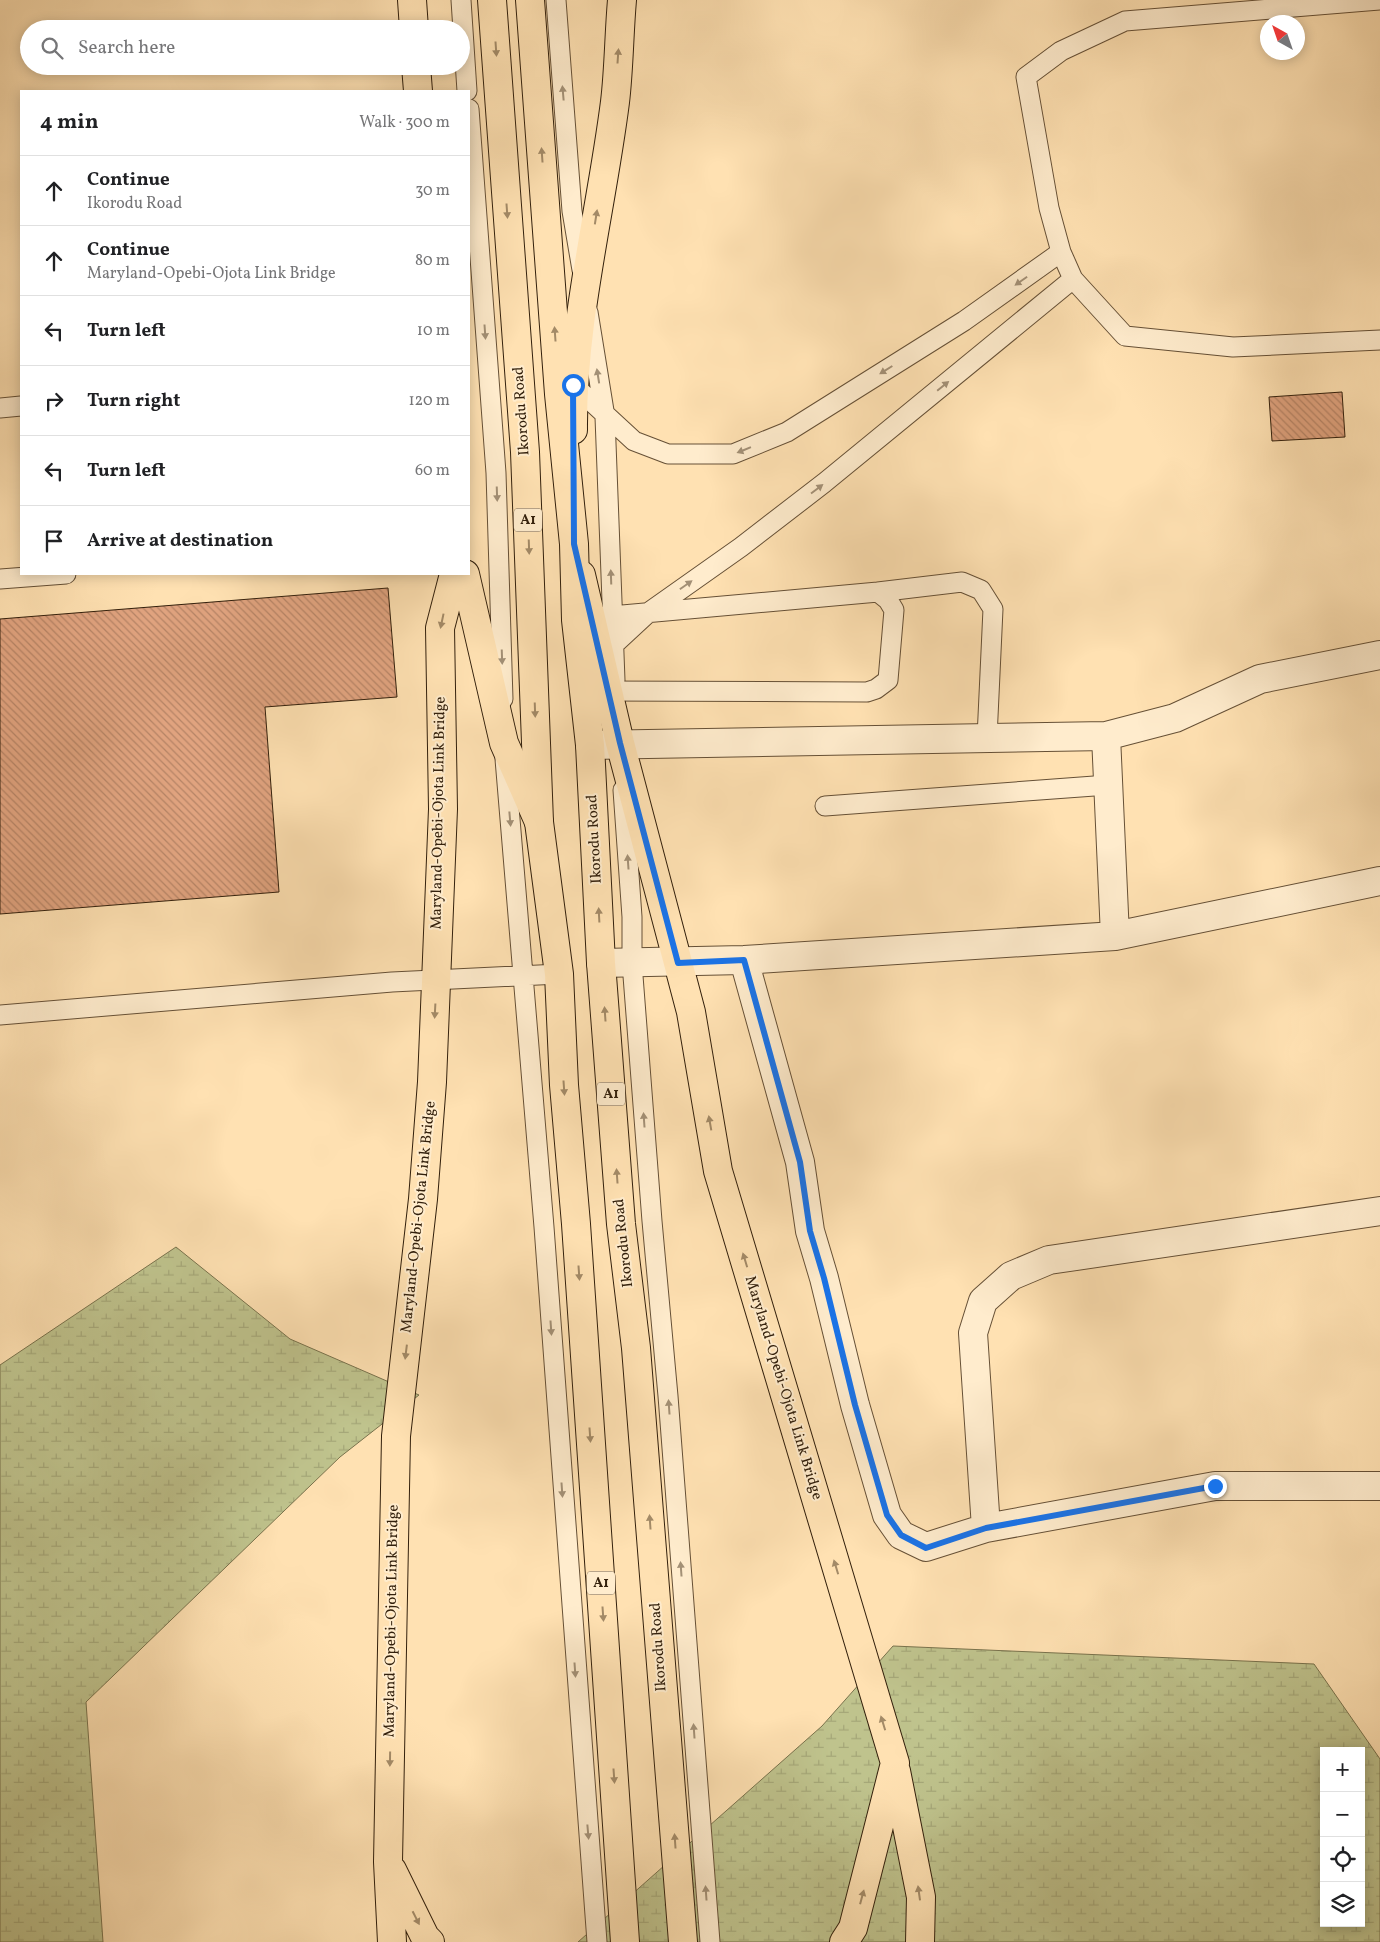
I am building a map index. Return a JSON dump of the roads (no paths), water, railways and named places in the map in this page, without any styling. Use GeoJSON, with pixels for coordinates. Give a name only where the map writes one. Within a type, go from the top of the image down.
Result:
{"type":"FeatureCollection","features":[{"type":"Feature","properties":{"kind":"main road"},"geometry":{"type":"LineString","coordinates":[[412,0],[413,20]]}},
{"type":"Feature","properties":{"kind":"main road","name":"Ikorodu Road"},"geometry":{"type":"LineString","coordinates":[[492,0],[525,452],[539,822],[559,974],[564,1085],[576,1224],[625,1942]]}},
{"type":"Feature","properties":{"kind":"main road","name":"Ikorodu Road"},"geometry":{"type":"LineString","coordinates":[[530,0],[565,377],[574,544],[593,618],[600,675],[590,744],[601,963],[621,1224],[637,1358],[683,1942]]}},
{"type":"Feature","properties":{"kind":"main road","name":"Ikorodu Road"},"geometry":{"type":"LineString","coordinates":[[565,377],[585,290],[615,101],[622,0]]}},
{"type":"Feature","properties":{"kind":"main road"},"geometry":{"type":"LineString","coordinates":[[417,75],[418,90]]}},
{"type":"Feature","properties":{"kind":"main road","name":"Maryland-Opebi-Ojota Link Bridge"},"geometry":{"type":"LineString","coordinates":[[392,1942],[388,1862],[396,1436],[423,1199],[436,980],[443,810],[440,628],[454,575]]}},
{"type":"Feature","properties":{"kind":"main road","name":"Ikorodu Road"},"geometry":{"type":"LineString","coordinates":[[465,575],[504,743],[539,822]]}},
{"type":"Feature","properties":{"kind":"main road","name":"Maryland-Opebi-Ojota Link Bridge"},"geometry":{"type":"LineString","coordinates":[[600,675],[620,743],[691,1012],[718,1171],[895,1763],[921,1897],[920,1942]]}},
{"type":"Feature","properties":{"kind":"main road"},"geometry":{"type":"LineString","coordinates":[[844,1942],[853,1928],[895,1763]]}},
{"type":"Feature","properties":{"kind":"main road","name":"Maryland-Opebi-Ojota Link Bridge"},"geometry":{"type":"LineString","coordinates":[[388,1862],[425,1937],[430,1942]]}},
{"type":"Feature","properties":{"kind":"street"},"geometry":{"type":"LineString","coordinates":[[590,744],[1106,736],[1175,718],[1260,679],[1380,655]]}},
{"type":"Feature","properties":{"kind":"street"},"geometry":{"type":"LineString","coordinates":[[1106,736],[1115,936]]}},
{"type":"Feature","properties":{"kind":"street"},"geometry":{"type":"LineString","coordinates":[[601,963],[678,963],[744,960],[1115,936],[1380,880]]}},
{"type":"Feature","properties":{"kind":"street"},"geometry":{"type":"LineString","coordinates":[[744,960],[800,1162],[810,1231],[827,1287],[855,1405],[887,1515],[901,1535],[926,1548],[986,1528],[1215,1486],[1380,1486]]}},
{"type":"Feature","properties":{"kind":"street"},"geometry":{"type":"LineString","coordinates":[[986,1528],[973,1333],[983,1301],[1011,1276],[1049,1260],[1380,1211]]}},
{"type":"Feature","properties":{"kind":"lane"},"geometry":{"type":"LineString","coordinates":[[461,0],[462,20]]}},
{"type":"Feature","properties":{"kind":"lane"},"geometry":{"type":"LineString","coordinates":[[556,0],[572,211],[605,417],[593,618],[600,675]]}},
{"type":"Feature","properties":{"kind":"lane"},"geometry":{"type":"LineString","coordinates":[[1380,0],[1125,21],[1061,51],[1026,77],[1049,208],[1061,252],[1073,279],[1125,336],[1233,347],[1380,340]]}},
{"type":"Feature","properties":{"kind":"lane"},"geometry":{"type":"LineString","coordinates":[[466,75],[467,90]]}},
{"type":"Feature","properties":{"kind":"lane"},"geometry":{"type":"LineString","coordinates":[[470,122],[496,473],[504,743],[544,1227],[596,1942]]}},
{"type":"Feature","properties":{"kind":"lane"},"geometry":{"type":"LineString","coordinates":[[565,377],[605,417],[634,441],[668,454],[733,454],[787,432],[964,321],[1061,252]]}},
{"type":"Feature","properties":{"kind":"lane"},"geometry":{"type":"LineString","coordinates":[[600,675],[649,612],[741,547],[824,483],[1073,279]]}},
{"type":"Feature","properties":{"kind":"lane"},"geometry":{"type":"LineString","coordinates":[[0,408],[20,406]]}},
{"type":"Feature","properties":{"kind":"lane"},"geometry":{"type":"LineString","coordinates":[[0,578],[50,575]]}},
{"type":"Feature","properties":{"kind":"lane"},"geometry":{"type":"LineString","coordinates":[[593,618],[878,592],[962,582],[981,590],[993,609],[987,738]]}},
{"type":"Feature","properties":{"kind":"lane"},"geometry":{"type":"LineString","coordinates":[[600,675],[872,690],[888,680],[894,610],[888,600],[878,592]]}},
{"type":"Feature","properties":{"kind":"lane"},"geometry":{"type":"LineString","coordinates":[[620,743],[632,917],[632,963],[710,1942]]}},
{"type":"Feature","properties":{"kind":"lane"},"geometry":{"type":"LineString","coordinates":[[825,806],[1108,786]]}},
{"type":"Feature","properties":{"kind":"lane"},"geometry":{"type":"LineString","coordinates":[[0,1015],[392,982],[559,974]]}}]}
